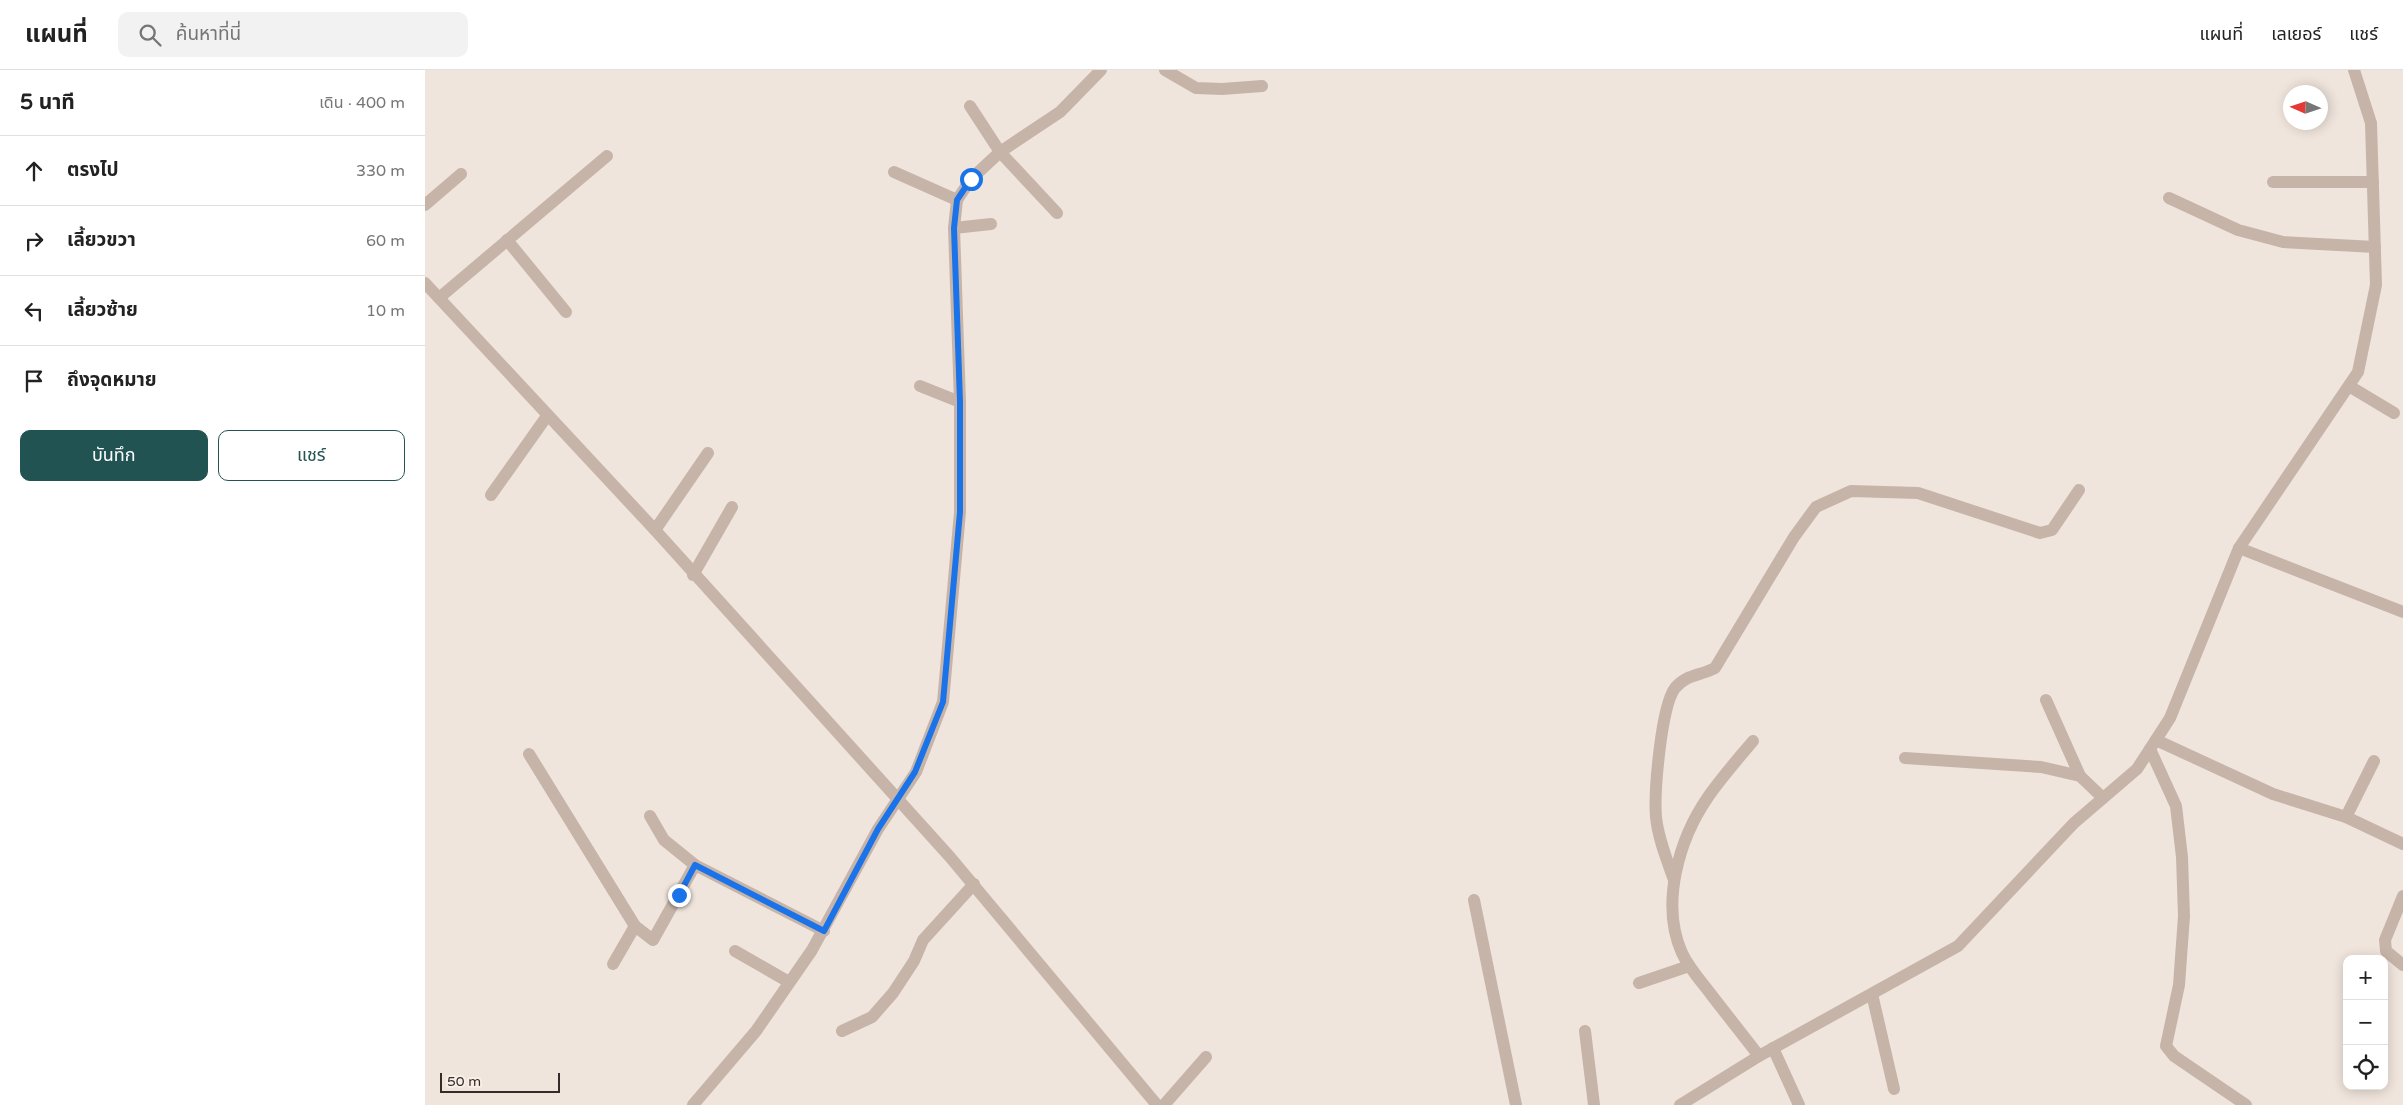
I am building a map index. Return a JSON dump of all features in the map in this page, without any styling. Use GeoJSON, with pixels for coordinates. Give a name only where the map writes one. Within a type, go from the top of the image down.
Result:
{"type":"FeatureCollection","features":[{"type":"Feature","properties":{"kind":"street"},"geometry":{"type":"LineString","coordinates":[[693,1105],[756,1031],[824,931],[878,829],[915,772],[943,702],[960,512],[960,402],[954,228],[957,200],[971,179],[1000,152],[1060,112],[1101,70]]}},
{"type":"Feature","properties":{"kind":"street"},"geometry":{"type":"LineString","coordinates":[[1165,70],[1196,88],[1222,89],[1262,86]]}},
{"type":"Feature","properties":{"kind":"street"},"geometry":{"type":"LineString","coordinates":[[1680,1105],[1759,1056],[1958,946],[2074,823],[2137,769],[2153,745],[2170,718],[2239,548],[2358,372],[2376,285],[2371,122],[2354,70]]}},
{"type":"Feature","properties":{"kind":"street"},"geometry":{"type":"LineString","coordinates":[[970,106],[1000,152],[1057,213]]}},
{"type":"Feature","properties":{"kind":"street"},"geometry":{"type":"LineString","coordinates":[[439,298],[607,156]]}},
{"type":"Feature","properties":{"kind":"street"},"geometry":{"type":"LineString","coordinates":[[894,172],[957,200]]}},
{"type":"Feature","properties":{"kind":"street"},"geometry":{"type":"LineString","coordinates":[[425,205],[461,174]]}},
{"type":"Feature","properties":{"kind":"street"},"geometry":{"type":"LineString","coordinates":[[2273,182],[2373,182]]}},
{"type":"Feature","properties":{"kind":"street"},"geometry":{"type":"LineString","coordinates":[[2169,198],[2238,230],[2283,242],[2375,247]]}},
{"type":"Feature","properties":{"kind":"street"},"geometry":{"type":"LineString","coordinates":[[954,228],[991,224]]}},
{"type":"Feature","properties":{"kind":"street"},"geometry":{"type":"LineString","coordinates":[[507,240],[566,312]]}},
{"type":"Feature","properties":{"kind":"street"},"geometry":{"type":"LineString","coordinates":[[425,283],[655,530],[693,575],[974,884],[1157,1105],[1206,1058]]}},
{"type":"Feature","properties":{"kind":"street"},"geometry":{"type":"LineString","coordinates":[[920,386],[960,402]]}},
{"type":"Feature","properties":{"kind":"street"},"geometry":{"type":"LineString","coordinates":[[2349,386],[2394,413]]}},
{"type":"Feature","properties":{"kind":"street"},"geometry":{"type":"LineString","coordinates":[[491,495],[547,416]]}},
{"type":"Feature","properties":{"kind":"street"},"geometry":{"type":"LineString","coordinates":[[655,530],[708,453]]}},
{"type":"Feature","properties":{"kind":"street"},"geometry":{"type":"LineString","coordinates":[[1674,880],[1656,818],[1656,784],[1665,716],[1675,689],[1690,675],[1704,674],[1715,668],[1794,537],[1816,506],[1851,491],[1918,493],[2040,534],[2052,530],[2079,490]]}},
{"type":"Feature","properties":{"kind":"street"},"geometry":{"type":"LineString","coordinates":[[693,575],[732,506]]}},
{"type":"Feature","properties":{"kind":"street"},"geometry":{"type":"LineString","coordinates":[[2239,548],[2403,612]]}},
{"type":"Feature","properties":{"kind":"street"},"geometry":{"type":"LineString","coordinates":[[2046,700],[2080,776],[2103,798]]}},
{"type":"Feature","properties":{"kind":"street"},"geometry":{"type":"LineString","coordinates":[[1753,741],[1707,798],[1683,850],[1674,880],[1672,902],[1677,937],[1689,966],[1759,1056]]}},
{"type":"Feature","properties":{"kind":"street"},"geometry":{"type":"LineString","coordinates":[[2153,745],[2273,794],[2347,817],[2403,844]]}},
{"type":"Feature","properties":{"kind":"street"},"geometry":{"type":"LineString","coordinates":[[2153,745],[2176,806],[2182,857],[2183,916],[2179,986],[2166,1046],[2174,1056],[2247,1105]]}},
{"type":"Feature","properties":{"kind":"street"},"geometry":{"type":"LineString","coordinates":[[529,754],[635,926],[653,940],[695,865]]}},
{"type":"Feature","properties":{"kind":"street"},"geometry":{"type":"LineString","coordinates":[[1905,758],[2041,767],[2080,776]]}},
{"type":"Feature","properties":{"kind":"street"},"geometry":{"type":"LineString","coordinates":[[2347,817],[2374,761]]}},
{"type":"Feature","properties":{"kind":"street"},"geometry":{"type":"LineString","coordinates":[[650,816],[663,840],[695,865],[824,931]]}},
{"type":"Feature","properties":{"kind":"street"},"geometry":{"type":"LineString","coordinates":[[842,1031],[872,1017],[893,992],[914,960],[923,940],[974,884]]}},
{"type":"Feature","properties":{"kind":"street"},"geometry":{"type":"LineString","coordinates":[[2403,896],[2385,940],[2386,951],[2403,964]]}},
{"type":"Feature","properties":{"kind":"street"},"geometry":{"type":"LineString","coordinates":[[1474,900],[1516,1105]]}},
{"type":"Feature","properties":{"kind":"street"},"geometry":{"type":"LineString","coordinates":[[613,964],[635,926]]}},
{"type":"Feature","properties":{"kind":"street"},"geometry":{"type":"LineString","coordinates":[[735,951],[789,982]]}},
{"type":"Feature","properties":{"kind":"street"},"geometry":{"type":"LineString","coordinates":[[1639,983],[1689,966]]}},
{"type":"Feature","properties":{"kind":"street"},"geometry":{"type":"LineString","coordinates":[[1872,994],[1894,1089]]}},
{"type":"Feature","properties":{"kind":"street"},"geometry":{"type":"LineString","coordinates":[[1585,1031],[1594,1105]]}},
{"type":"Feature","properties":{"kind":"street"},"geometry":{"type":"LineString","coordinates":[[1773,1048],[1799,1105]]}},
{"type":"Feature","properties":{"kind":"route"},"geometry":{"type":"LineString","coordinates":[[679,895],[695,865],[824,931],[878,829],[915,772],[926,748],[943,702],[960,512],[960,402],[954,228],[957,200],[971,179]]}}]}
